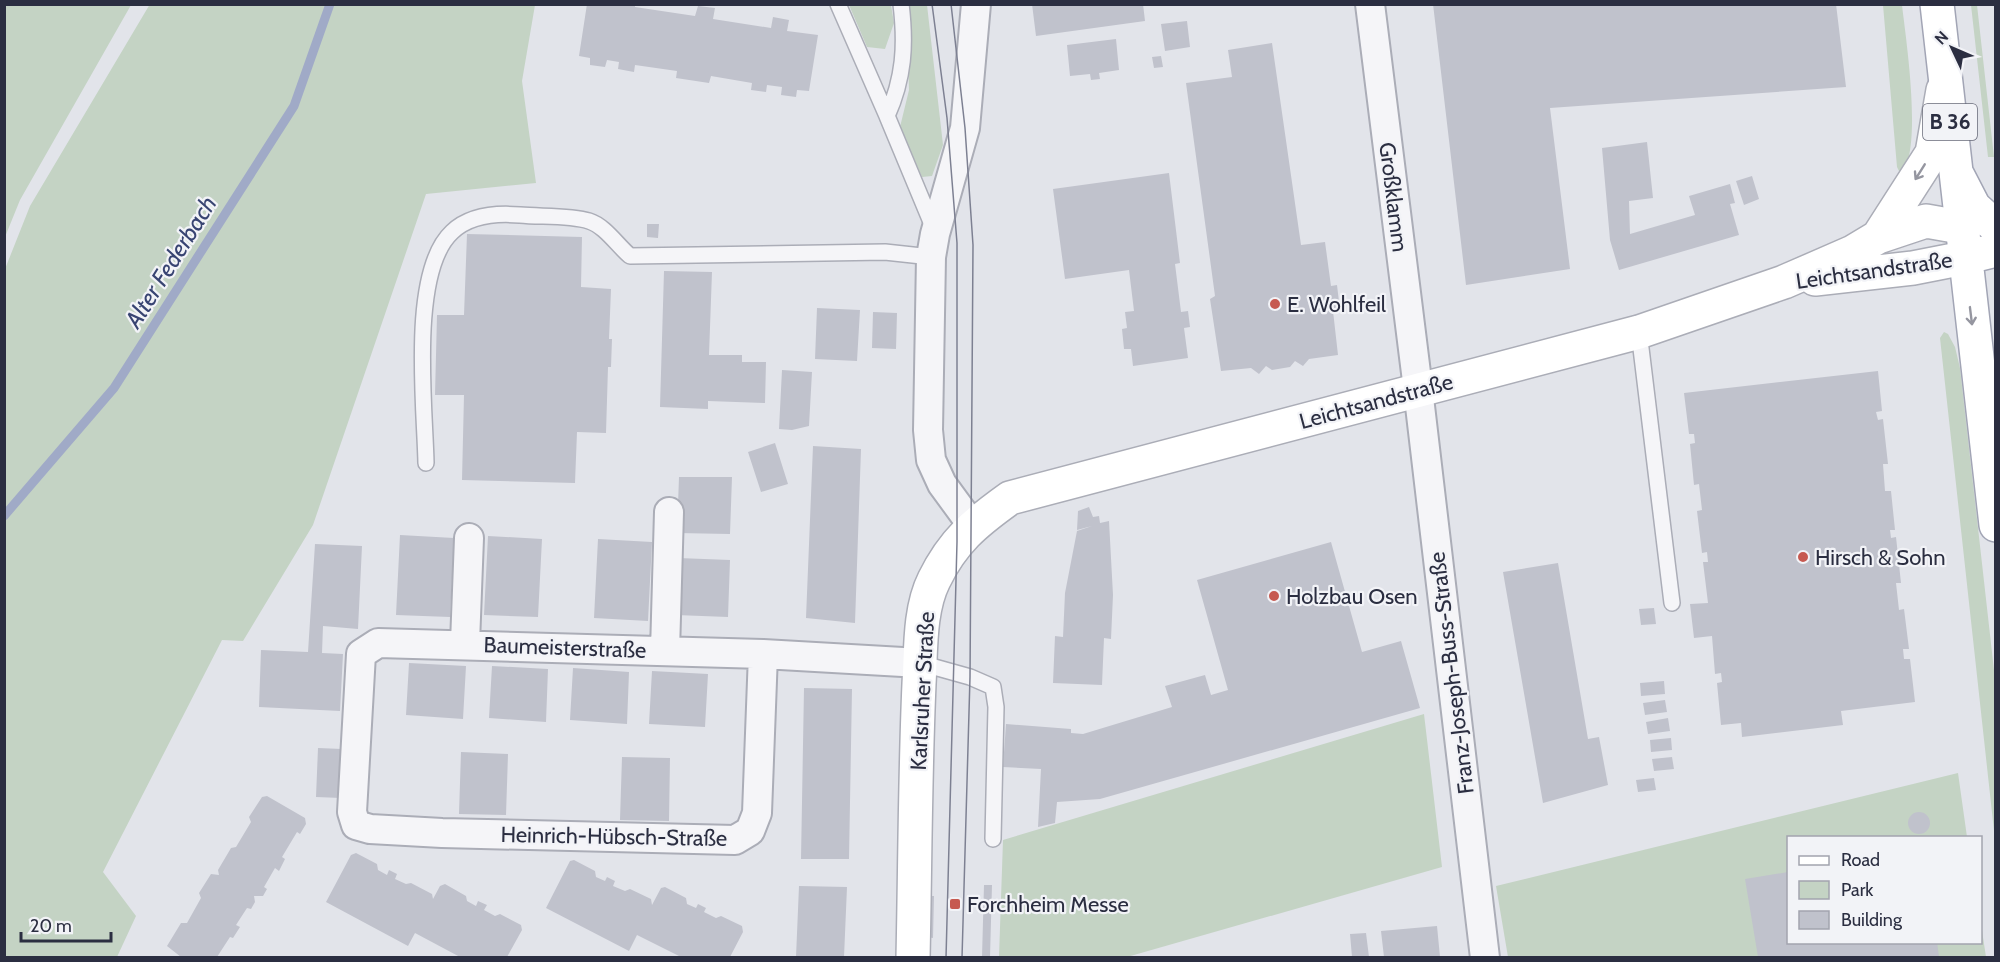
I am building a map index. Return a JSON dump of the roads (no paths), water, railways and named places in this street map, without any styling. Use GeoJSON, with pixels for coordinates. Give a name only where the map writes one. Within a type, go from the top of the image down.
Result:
{"type":"FeatureCollection","features":[{"type":"Feature","properties":{"kind":"street"},"geometry":{"type":"LineString","coordinates":[[972,525],[942,484],[932,460],[928,430],[933,245],[965,128],[976,4]]}},
{"type":"Feature","properties":{"kind":"street","name":"Großklamm"},"geometry":{"type":"LineString","coordinates":[[1370,4],[1419,389]]}},
{"type":"Feature","properties":{"kind":"street","name":"B 36"},"geometry":{"type":"LineString","coordinates":[[1937,4],[1955,169],[1984,244],[1995,525]]}},
{"type":"Feature","properties":{"kind":"street","name":"Leichtsandstraße"},"geometry":{"type":"LineString","coordinates":[[1878,237],[1932,153],[1945,76]]}},
{"type":"Feature","properties":{"kind":"street","name":"Leichtsandstraße"},"geometry":{"type":"LineString","coordinates":[[972,525],[1010,498],[1639,332],[1784,282],[1853,252],[1878,237],[1926,222],[1984,244]]}},
{"type":"Feature","properties":{"kind":"street","name":"Leichtsandstraße"},"geometry":{"type":"LineString","coordinates":[[1784,282],[1913,268],[1984,244]]}},
{"type":"Feature","properties":{"kind":"street","name":"Franz-Joseph-Buss-Straße"},"geometry":{"type":"LineString","coordinates":[[1419,389],[1485,957]]}},
{"type":"Feature","properties":{"kind":"street","name":"Baumeisterstraße"},"geometry":{"type":"LineString","coordinates":[[665,651],[669,512]]}},
{"type":"Feature","properties":{"kind":"street","name":"Karlsruher Straße"},"geometry":{"type":"LineString","coordinates":[[913,957],[920,663],[924,613],[933,582],[957,542],[972,525]]}},
{"type":"Feature","properties":{"kind":"street","name":"Baumeisterstraße"},"geometry":{"type":"LineString","coordinates":[[465,643],[469,538]]}},
{"type":"Feature","properties":{"kind":"street","name":"Baumeisterstraße"},"geometry":{"type":"LineString","coordinates":[[356,825],[352,812],[361,654],[378,643],[465,643],[763,654]]}},
{"type":"Feature","properties":{"kind":"street"},"geometry":{"type":"LineString","coordinates":[[763,654],[920,663]]}},
{"type":"Feature","properties":{"kind":"street","name":"Heinrich-Hübsch-Straße"},"geometry":{"type":"LineString","coordinates":[[356,825],[370,829],[442,833],[735,840],[750,831],[757,813],[763,654]]}},
{"type":"Feature","properties":{"kind":"lane"},"geometry":{"type":"LineString","coordinates":[[426,463],[422,327],[428,284],[438,251],[452,232],[473,219],[498,214],[589,221],[604,230],[630,256],[885,252],[933,245],[888,116],[838,4]]}},
{"type":"Feature","properties":{"kind":"lane"},"geometry":{"type":"LineString","coordinates":[[888,116],[897,93],[904,63],[905,36],[901,4]]}},
{"type":"Feature","properties":{"kind":"lane"},"geometry":{"type":"LineString","coordinates":[[1639,332],[1672,603]]}},
{"type":"Feature","properties":{"kind":"lane"},"geometry":{"type":"LineString","coordinates":[[920,663],[970,677],[993,687],[996,707],[993,838]]}},
{"type":"Feature","properties":{"kind":"waterway","name":"Alter Federbach"},"geometry":{"type":"LineString","coordinates":[[4,516],[114,388],[294,106],[330,4]]}},
{"type":"Feature","properties":{"kind":"tram line"},"geometry":{"type":"LineString","coordinates":[[932,4],[947,118],[957,243],[957,542],[946,958]]}},
{"type":"Feature","properties":{"kind":"tram line"},"geometry":{"type":"LineString","coordinates":[[951,4],[965,128],[973,245],[970,677],[962,958]]}},
{"type":"Feature","properties":{"kind":"place","name":"E. Wohlfeil"},"geometry":{"type":"Point","coordinates":[1275,304]}},
{"type":"Feature","properties":{"kind":"place","name":"Hirsch & Sohn"},"geometry":{"type":"Point","coordinates":[1803,557]}},
{"type":"Feature","properties":{"kind":"place","name":"Holzbau Osen"},"geometry":{"type":"Point","coordinates":[1274,596]}},
{"type":"Feature","properties":{"kind":"place","name":"Forchheim Messe"},"geometry":{"type":"Point","coordinates":[955,904]}}]}
